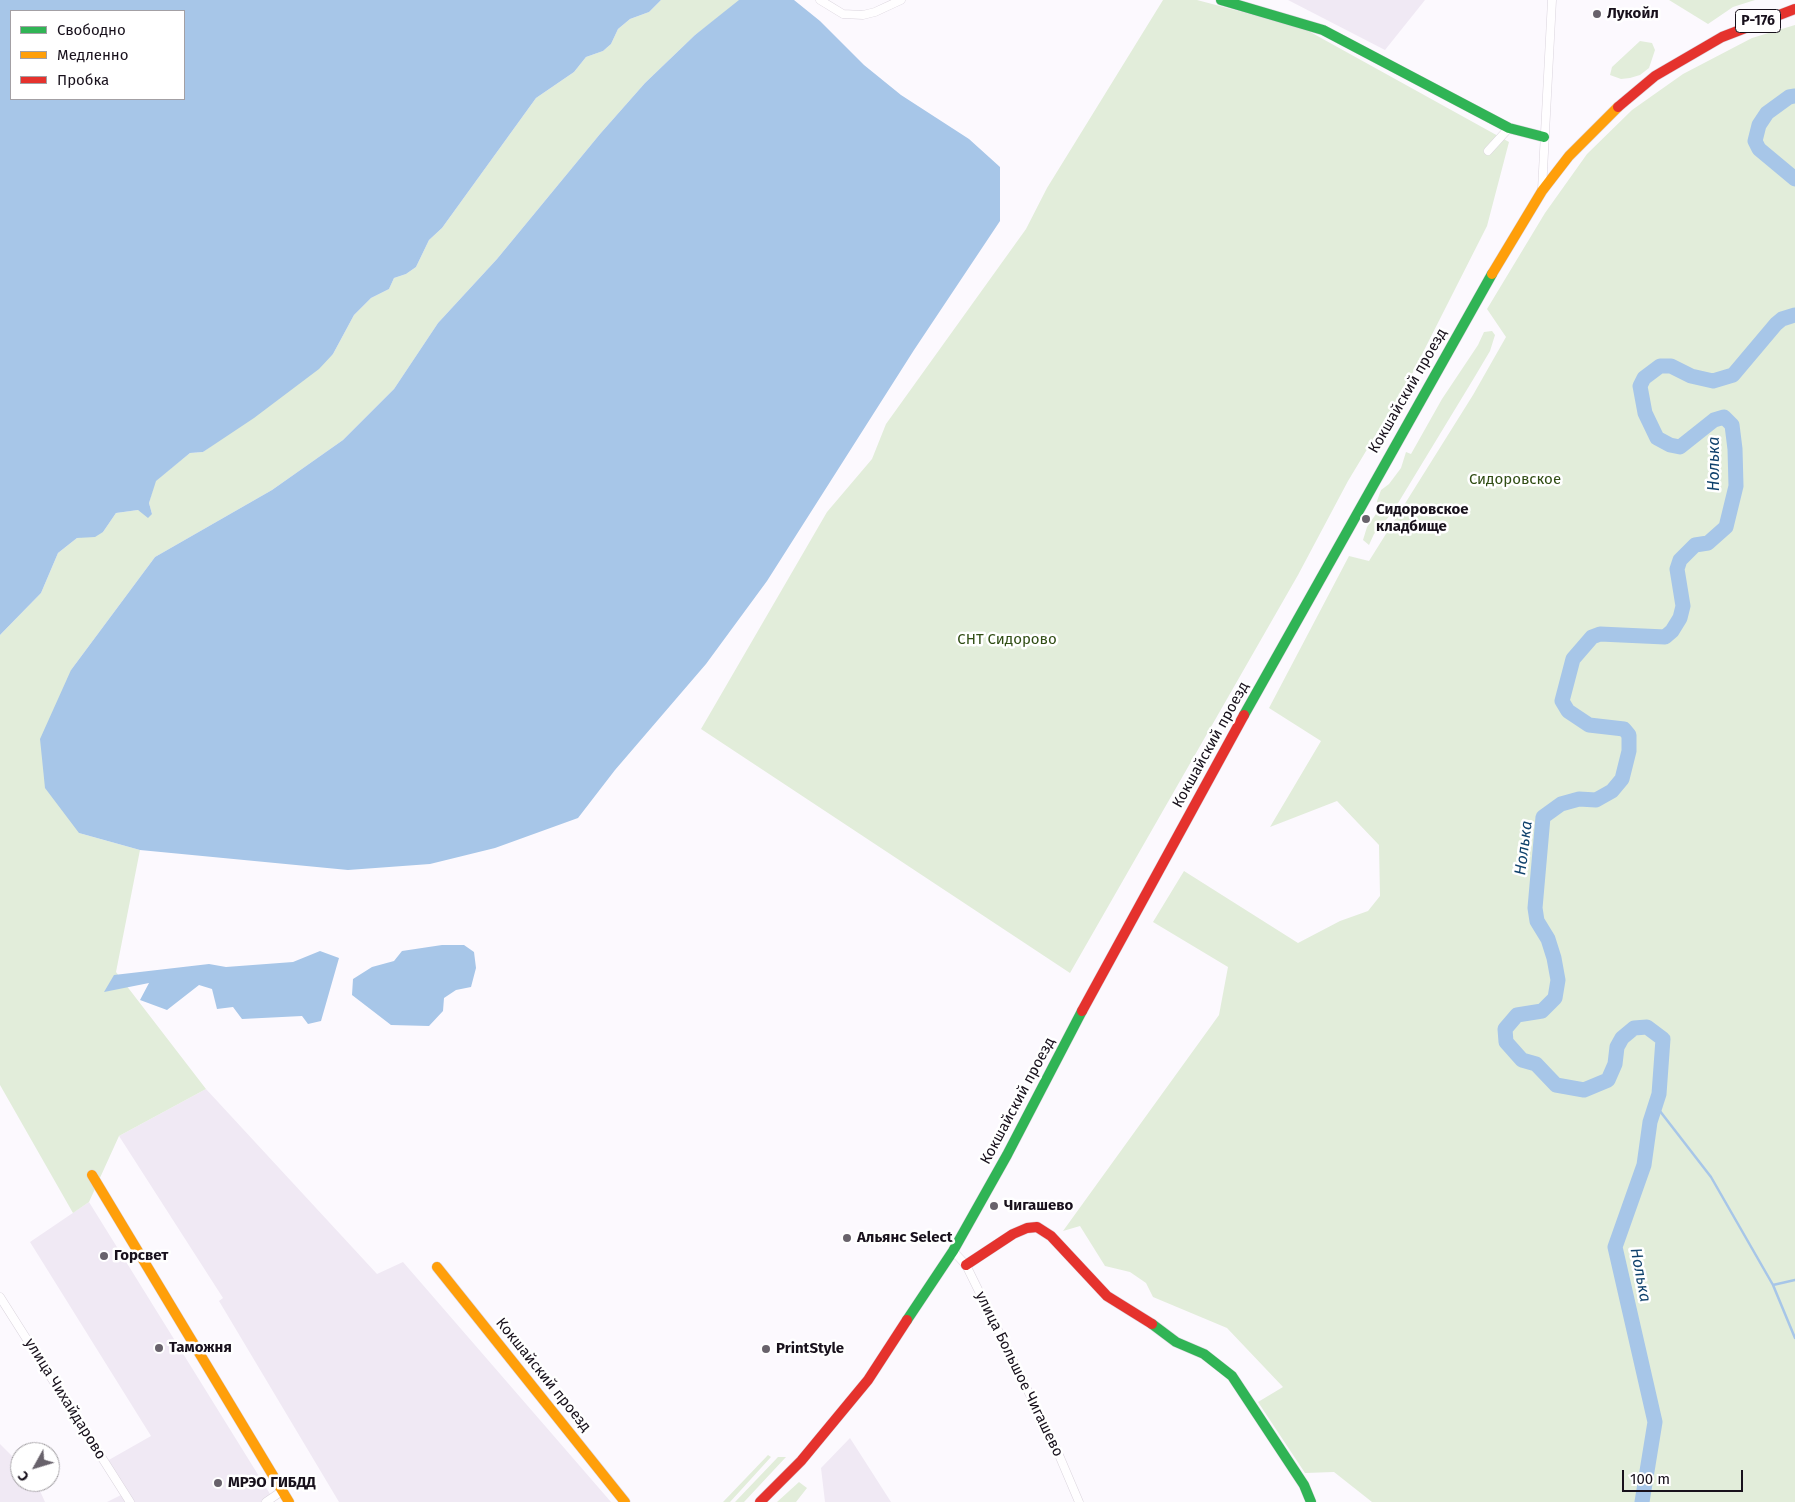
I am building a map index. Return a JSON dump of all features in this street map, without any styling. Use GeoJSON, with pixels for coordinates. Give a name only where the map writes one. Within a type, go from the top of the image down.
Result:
{"type":"FeatureCollection","features":[{"type":"Feature","properties":{"kind":"main road"},"geometry":{"type":"LineString","coordinates":[[1221,0],[1323,30],[1510,128],[1544,137]]}},
{"type":"Feature","properties":{"kind":"main road","name":"Кокшайский проезд"},"geometry":{"type":"LineString","coordinates":[[760,1502],[801,1461],[868,1380],[953,1251],[1007,1155],[1118,942],[1382,466],[1512,237],[1542,191],[1582,142],[1624,101],[1674,63],[1722,37],[1795,9]]}},
{"type":"Feature","properties":{"kind":"main road"},"geometry":{"type":"LineString","coordinates":[[92,1175],[289,1502]]}},
{"type":"Feature","properties":{"kind":"main road"},"geometry":{"type":"LineString","coordinates":[[966,1264],[1013,1234],[1027,1228],[1037,1227],[1051,1236],[1108,1296],[1146,1319],[1176,1342],[1204,1354],[1232,1376],[1304,1485],[1311,1502]]}},
{"type":"Feature","properties":{"kind":"main road","name":"Кокшайский проезд"},"geometry":{"type":"LineString","coordinates":[[437,1267],[625,1502]]}},
{"type":"Feature","properties":{"kind":"street"},"geometry":{"type":"LineString","coordinates":[[820,0],[843,14],[863,16],[901,0]]}},
{"type":"Feature","properties":{"kind":"street"},"geometry":{"type":"LineString","coordinates":[[1542,191],[1552,0]]}},
{"type":"Feature","properties":{"kind":"street"},"geometry":{"type":"LineString","coordinates":[[1488,151],[1510,128]]}},
{"type":"Feature","properties":{"kind":"street","name":"улица Большое Чигашево"},"geometry":{"type":"LineString","coordinates":[[953,1251],[966,1264],[1056,1448],[1079,1502]]}},
{"type":"Feature","properties":{"kind":"street","name":"улица Чихайдарово"},"geometry":{"type":"LineString","coordinates":[[0,1297],[130,1502]]}},
{"type":"Feature","properties":{"kind":"street"},"geometry":{"type":"LineString","coordinates":[[266,1502],[282,1491]]}},
{"type":"Feature","properties":{"kind":"shaded area"},"geometry":{"type":"Polygon","coordinates":[[[1288,0],[1425,0],[1385,50],[1288,0]]]}},
{"type":"Feature","properties":{"kind":"shaded area"},"geometry":{"type":"Polygon","coordinates":[[[206,1089],[377,1274],[403,1262],[611,1502],[339,1502],[219,1301],[223,1298],[119,1136],[206,1089]]]}},
{"type":"Feature","properties":{"kind":"shaded area"},"geometry":{"type":"Polygon","coordinates":[[[89,1202],[275,1502],[107,1502],[127,1492],[107,1461],[151,1436],[30,1242],[89,1202]]]}},
{"type":"Feature","properties":{"kind":"shaded area"},"geometry":{"type":"Polygon","coordinates":[[[850,1438],[891,1502],[825,1502],[821,1468],[850,1438]]]}},
{"type":"Feature","properties":{"kind":"shaded area"},"geometry":{"type":"Polygon","coordinates":[[[0,1444],[10,1454],[10,1492],[40,1492],[45,1502],[0,1502],[0,1444]]]}},
{"type":"Feature","properties":{"kind":"green space"},"geometry":{"type":"Polygon","coordinates":[[[661,0],[741,0],[695,35],[645,83],[600,134],[497,259],[438,323],[394,389],[343,440],[272,490],[155,557],[71,670],[79,833],[140,850],[116,972],[206,1089],[119,1136],[89,1202],[73,1213],[0,1085],[0,635],[41,593],[58,553],[77,538],[103,532],[116,513],[138,510],[152,514],[149,503],[155,481],[190,453],[203,452],[333,354],[354,315],[371,298],[389,289],[394,278],[406,274],[416,267],[429,240],[442,228],[536,98],[574,72],[586,57],[603,51],[611,44],[618,29],[630,19],[649,12],[661,0]]]}},
{"type":"Feature","properties":{"kind":"green space","name":"СНТ Сидорово"},"geometry":{"type":"Polygon","coordinates":[[[1163,0],[1197,0],[1303,28],[1509,142],[1487,226],[1410,378],[1348,481],[1298,575],[1070,973],[701,729],[827,512],[872,459],[886,424],[1026,229],[1047,188],[1163,0]]]}},
{"type":"Feature","properties":{"kind":"green space"},"geometry":{"type":"Polygon","coordinates":[[[1669,0],[1755,0],[1733,7],[1708,24],[1669,0]]]}},
{"type":"Feature","properties":{"kind":"green space","name":"Сидоровское"},"geometry":{"type":"Polygon","coordinates":[[[1795,25],[1795,1502],[1372,1502],[1334,1472],[1305,1473],[1258,1402],[1283,1387],[1227,1328],[1153,1297],[1146,1283],[1130,1272],[1105,1266],[1080,1226],[1063,1231],[1219,1015],[1228,967],[1153,922],[1184,871],[1298,943],[1340,921],[1368,911],[1380,896],[1379,845],[1337,801],[1270,827],[1321,741],[1269,708],[1349,556],[1369,561],[1473,395],[1506,337],[1487,309],[1545,213],[1587,154],[1632,110],[1683,74],[1752,38],[1795,25]]]}},
{"type":"Feature","properties":{"kind":"green space"},"geometry":{"type":"Polygon","coordinates":[[[1640,41],[1652,43],[1655,50],[1649,68],[1640,75],[1630,78],[1621,79],[1610,75],[1612,67],[1640,41]]]}},
{"type":"Feature","properties":{"kind":"green space"},"geometry":{"type":"Polygon","coordinates":[[[1492,331],[1495,335],[1490,351],[1392,513],[1374,534],[1369,545],[1363,540],[1367,527],[1378,511],[1377,501],[1381,490],[1389,484],[1401,468],[1406,452],[1411,454],[1442,399],[1478,345],[1484,332],[1492,331]]]}},
{"type":"Feature","properties":{"kind":"green space"},"geometry":{"type":"Polygon","coordinates":[[[768,1455],[771,1457],[730,1502],[723,1502],[768,1455]]]}},
{"type":"Feature","properties":{"kind":"green space"},"geometry":{"type":"Polygon","coordinates":[[[778,1457],[786,1457],[744,1502],[735,1502],[778,1457]]]}},
{"type":"Feature","properties":{"kind":"green space"},"geometry":{"type":"Polygon","coordinates":[[[799,1482],[807,1488],[796,1502],[777,1502],[799,1482]]]}},
{"type":"Feature","properties":{"kind":"water"},"geometry":{"type":"Polygon","coordinates":[[[0,0],[661,0],[649,12],[630,19],[618,29],[611,44],[603,51],[586,57],[574,72],[536,98],[442,228],[429,240],[416,267],[406,274],[394,278],[389,289],[371,298],[354,315],[333,354],[319,369],[254,418],[203,452],[190,453],[156,481],[149,503],[152,514],[148,518],[138,510],[116,513],[103,532],[95,537],[77,538],[58,553],[41,593],[0,635],[0,0]]]}},
{"type":"Feature","properties":{"kind":"water"},"geometry":{"type":"Polygon","coordinates":[[[739,0],[794,0],[820,21],[864,65],[901,95],[969,139],[1000,167],[1000,221],[914,350],[767,581],[706,664],[615,770],[578,818],[495,848],[430,864],[348,870],[140,850],[79,833],[45,788],[40,739],[71,670],[155,557],[272,490],[343,440],[394,389],[438,323],[497,259],[600,134],[645,83],[695,35],[739,0]]]}},
{"type":"Feature","properties":{"kind":"water"},"geometry":{"type":"Polygon","coordinates":[[[442,945],[464,945],[474,952],[476,968],[471,987],[456,990],[444,998],[443,1011],[429,1026],[391,1025],[352,995],[353,979],[372,967],[394,961],[402,951],[442,945]]]}},
{"type":"Feature","properties":{"kind":"water"},"geometry":{"type":"Polygon","coordinates":[[[320,951],[339,958],[321,1021],[308,1024],[302,1016],[242,1019],[233,1007],[217,1009],[212,989],[199,985],[167,1010],[140,1000],[149,983],[104,992],[114,975],[209,964],[226,967],[293,962],[320,951]]]}},
{"type":"Feature","properties":{"kind":"waterway","name":"Нолька"},"geometry":{"type":"LineString","coordinates":[[1795,96],[1789,97],[1767,113],[1759,125],[1755,141],[1759,149],[1795,179]]}},
{"type":"Feature","properties":{"kind":"waterway","name":"Нолька"},"geometry":{"type":"LineString","coordinates":[[1642,1502],[1655,1422],[1615,1247],[1644,1165],[1650,1122],[1659,1094],[1663,1039],[1647,1027],[1634,1028],[1622,1038],[1617,1047],[1615,1064],[1608,1080],[1584,1090],[1556,1085],[1536,1064],[1522,1060],[1506,1042],[1505,1029],[1517,1015],[1542,1011],[1555,998],[1558,980],[1554,958],[1548,939],[1537,921],[1535,908],[1543,817],[1561,804],[1579,799],[1596,800],[1612,791],[1622,779],[1629,751],[1629,735],[1624,729],[1589,725],[1568,711],[1562,701],[1573,659],[1592,637],[1600,634],[1665,637],[1672,631],[1680,618],[1683,606],[1677,569],[1680,560],[1695,545],[1708,543],[1726,527],[1736,486],[1732,425],[1724,417],[1714,420],[1680,447],[1670,445],[1657,438],[1645,413],[1640,386],[1644,378],[1660,366],[1671,366],[1691,376],[1713,381],[1733,375],[1776,324],[1782,319],[1795,315]]}},
{"type":"Feature","properties":{"kind":"waterway"},"geometry":{"type":"LineString","coordinates":[[1656,1106],[1711,1177],[1773,1285],[1795,1338]]}},
{"type":"Feature","properties":{"kind":"waterway"},"geometry":{"type":"LineString","coordinates":[[1773,1285],[1795,1280]]}},
{"type":"Feature","properties":{"kind":"traffic: fast"},"geometry":{"type":"LineString","coordinates":[[1221,0],[1323,30],[1509,128],[1544,137]]}},
{"type":"Feature","properties":{"kind":"traffic: fast"},"geometry":{"type":"LineString","coordinates":[[1244,715],[1492,274]]}},
{"type":"Feature","properties":{"kind":"traffic: fast"},"geometry":{"type":"LineString","coordinates":[[907,1320],[953,1251],[1007,1155],[1082,1011]]}},
{"type":"Feature","properties":{"kind":"traffic: fast"},"geometry":{"type":"LineString","coordinates":[[1152,1324],[1176,1342],[1204,1354],[1232,1376],[1304,1485],[1311,1502]]}},
{"type":"Feature","properties":{"kind":"traffic: slow"},"geometry":{"type":"LineString","coordinates":[[1492,274],[1542,191],[1569,156],[1618,107]]}},
{"type":"Feature","properties":{"kind":"traffic: slow"},"geometry":{"type":"LineString","coordinates":[[92,1175],[289,1502]]}},
{"type":"Feature","properties":{"kind":"traffic: slow"},"geometry":{"type":"LineString","coordinates":[[437,1267],[625,1502]]}},
{"type":"Feature","properties":{"kind":"traffic: jam"},"geometry":{"type":"LineString","coordinates":[[1618,107],[1655,76],[1722,37],[1795,9]]}},
{"type":"Feature","properties":{"kind":"traffic: jam"},"geometry":{"type":"LineString","coordinates":[[1082,1011],[1244,715]]}},
{"type":"Feature","properties":{"kind":"traffic: jam"},"geometry":{"type":"LineString","coordinates":[[966,1265],[1013,1234],[1027,1228],[1037,1227],[1051,1236],[1107,1296],[1152,1324]]}},
{"type":"Feature","properties":{"kind":"traffic: jam"},"geometry":{"type":"LineString","coordinates":[[760,1502],[801,1461],[868,1380],[907,1320]]}},
{"type":"Feature","properties":{"kind":"place","name":"Лукойл"},"geometry":{"type":"Point","coordinates":[1597,14]}},
{"type":"Feature","properties":{"kind":"place","name":"Сидоровское кладбище"},"geometry":{"type":"Point","coordinates":[1366,519]}},
{"type":"Feature","properties":{"kind":"place","name":"Чигашево"},"geometry":{"type":"Point","coordinates":[994,1206]}},
{"type":"Feature","properties":{"kind":"place","name":"Альянс Select"},"geometry":{"type":"Point","coordinates":[847,1238]}},
{"type":"Feature","properties":{"kind":"place","name":"Горсвет"},"geometry":{"type":"Point","coordinates":[104,1256]}},
{"type":"Feature","properties":{"kind":"place","name":"Таможня"},"geometry":{"type":"Point","coordinates":[159,1348]}},
{"type":"Feature","properties":{"kind":"place","name":"PrintStyle"},"geometry":{"type":"Point","coordinates":[766,1349]}},
{"type":"Feature","properties":{"kind":"place","name":"МРЭО ГИБДД"},"geometry":{"type":"Point","coordinates":[218,1483]}}]}
